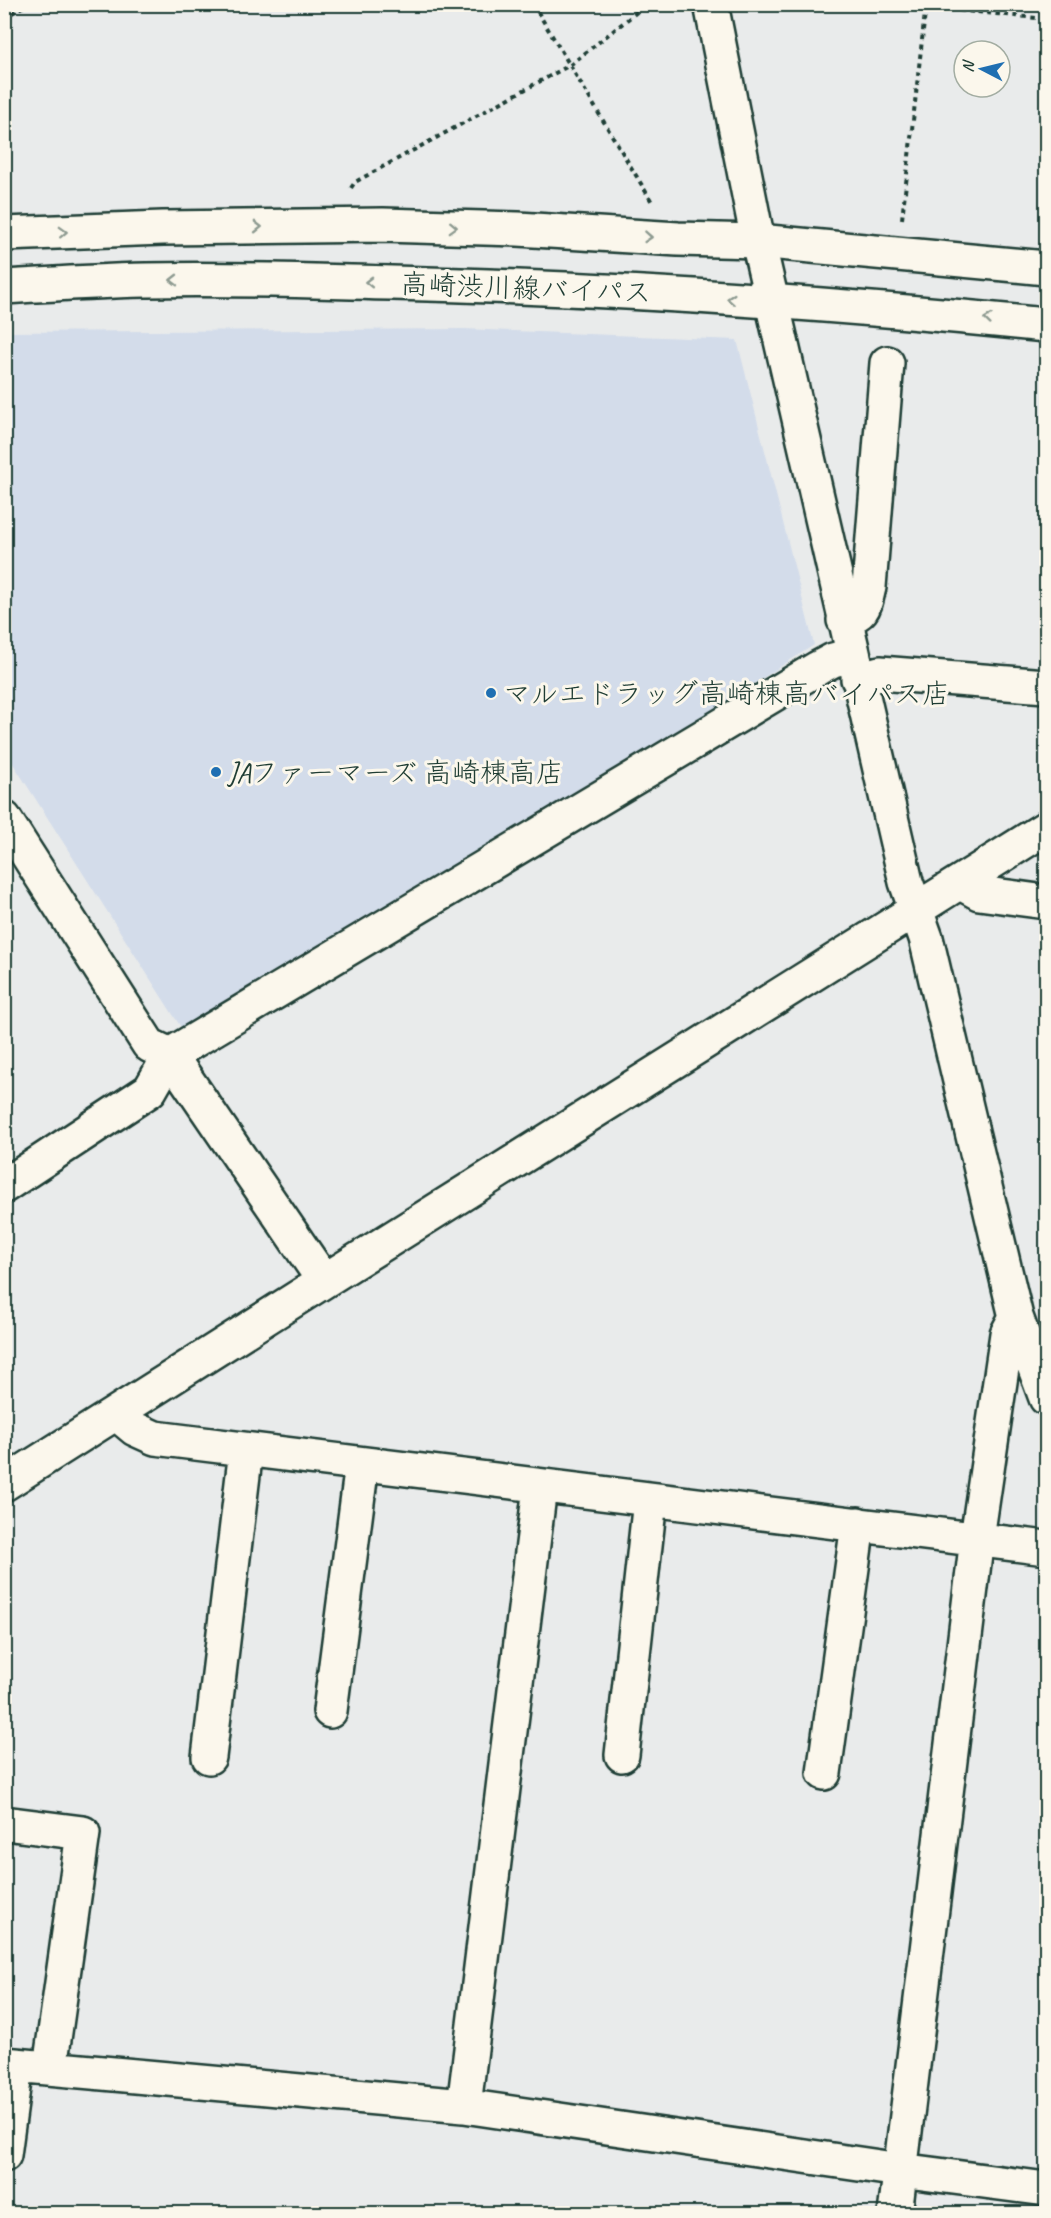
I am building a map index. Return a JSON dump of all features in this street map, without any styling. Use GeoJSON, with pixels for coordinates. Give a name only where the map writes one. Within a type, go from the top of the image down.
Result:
{"type":"FeatureCollection","features":[{"type":"Feature","properties":{"kind":"street"},"geometry":{"type":"LineString","coordinates":[[711,4],[758,241],[855,667],[915,909],[926,938],[1016,1317],[1047,1398]]}},
{"type":"Feature","properties":{"kind":"street","name":"高崎渋川線バイパス"},"geometry":{"type":"LineString","coordinates":[[4,234],[163,228],[383,225],[506,229],[678,239],[758,241],[1047,268]]}},
{"type":"Feature","properties":{"kind":"street","name":"高崎渋川線バイパス"},"geometry":{"type":"LineString","coordinates":[[4,287],[145,280],[255,279],[482,285],[773,301],[897,310],[1047,325]]}},
{"type":"Feature","properties":{"kind":"street"},"geometry":{"type":"LineString","coordinates":[[844,620],[857,616],[864,608],[868,587],[887,363]]}},
{"type":"Feature","properties":{"kind":"street"},"geometry":{"type":"LineString","coordinates":[[4,1186],[150,1090],[170,1055],[833,660],[880,673],[1047,686]]}},
{"type":"Feature","properties":{"kind":"street"},"geometry":{"type":"LineString","coordinates":[[4,818],[148,1045],[170,1055],[324,1281]]}},
{"type":"Feature","properties":{"kind":"street"},"geometry":{"type":"LineString","coordinates":[[4,1485],[324,1281],[1047,828]]}},
{"type":"Feature","properties":{"kind":"street"},"geometry":{"type":"LineString","coordinates":[[961,883],[979,893],[1047,902]]}},
{"type":"Feature","properties":{"kind":"street"},"geometry":{"type":"LineString","coordinates":[[895,2214],[977,1538],[1007,1334],[1016,1317]]}},
{"type":"Feature","properties":{"kind":"street"},"geometry":{"type":"LineString","coordinates":[[117,1414],[135,1429],[154,1438],[1047,1548]]}},
{"type":"Feature","properties":{"kind":"street"},"geometry":{"type":"LineString","coordinates":[[209,1757],[246,1450]]}},
{"type":"Feature","properties":{"kind":"street"},"geometry":{"type":"LineString","coordinates":[[330,1711],[362,1464]]}},
{"type":"Feature","properties":{"kind":"street"},"geometry":{"type":"LineString","coordinates":[[464,2106],[540,1487]]}},
{"type":"Feature","properties":{"kind":"street"},"geometry":{"type":"LineString","coordinates":[[622,1755],[650,1500]]}},
{"type":"Feature","properties":{"kind":"street"},"geometry":{"type":"LineString","coordinates":[[824,1773],[858,1524]]}},
{"type":"Feature","properties":{"kind":"street"},"geometry":{"type":"LineString","coordinates":[[4,1823],[83,1833],[50,2068]]}},
{"type":"Feature","properties":{"kind":"street"},"geometry":{"type":"LineString","coordinates":[[4,2155],[10,2065],[464,2106],[900,2170],[1047,2189]]}},
{"type":"Feature","properties":{"kind":"path"},"geometry":{"type":"LineString","coordinates":[[4,18],[27,4]]}},
{"type":"Feature","properties":{"kind":"path"},"geometry":{"type":"LineString","coordinates":[[533,4],[650,199],[678,239]]}},
{"type":"Feature","properties":{"kind":"path"},"geometry":{"type":"LineString","coordinates":[[332,226],[338,206],[355,182],[570,65],[646,4]]}},
{"type":"Feature","properties":{"kind":"path"},"geometry":{"type":"LineString","coordinates":[[897,4],[1047,19]]}},
{"type":"Feature","properties":{"kind":"path"},"geometry":{"type":"LineString","coordinates":[[899,253],[926,6]]}},
{"type":"Feature","properties":{"kind":"shaded area"},"geometry":{"type":"Polygon","coordinates":[[[464,329],[737,340],[814,645],[193,1046],[5,751],[5,332],[464,329]]]}},
{"type":"Feature","properties":{"kind":"place","name":"マルエドラッグ高崎棟高バイパス店"},"geometry":{"type":"Point","coordinates":[491,693]}},
{"type":"Feature","properties":{"kind":"place","name":"JAファーマーズ 高崎棟高店"},"geometry":{"type":"Point","coordinates":[216,772]}}]}
